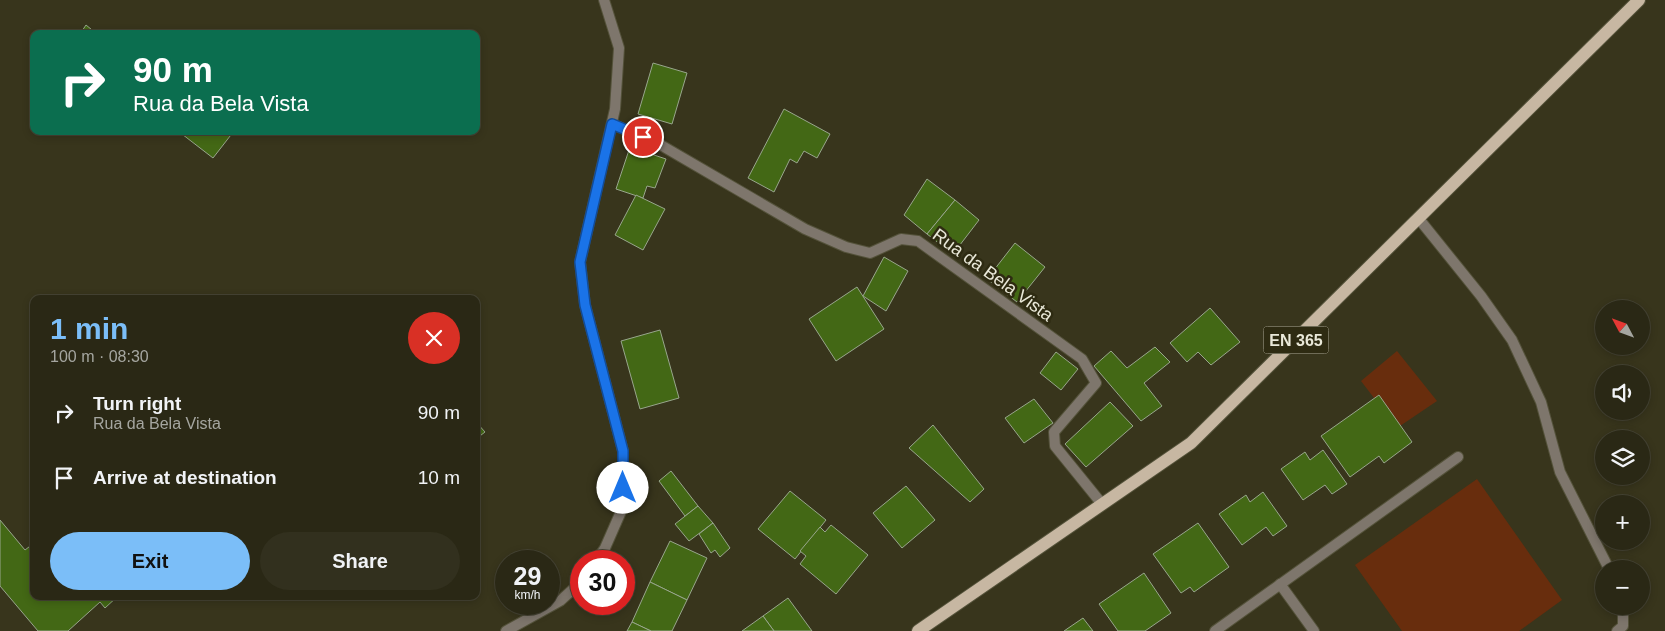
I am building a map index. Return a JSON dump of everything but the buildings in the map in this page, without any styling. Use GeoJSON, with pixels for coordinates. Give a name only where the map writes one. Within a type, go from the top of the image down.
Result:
{"type":"FeatureCollection","features":[{"type":"Feature","properties":{"kind":"main road","name":"EN 365"},"geometry":{"type":"LineString","coordinates":[[918,631],[1191,443],[1640,1]]}},
{"type":"Feature","properties":{"kind":"street"},"geometry":{"type":"LineString","coordinates":[[604,0],[618,48],[615,109],[580,262],[585,305],[623,451],[623,507],[604,550]]}},
{"type":"Feature","properties":{"kind":"street","name":"Rua da Bela Vista"},"geometry":{"type":"LineString","coordinates":[[612,124],[659,144],[805,229],[846,247],[870,253],[901,239],[918,241],[1082,359],[1096,383],[1054,432],[1055,446],[1102,504]]}},
{"type":"Feature","properties":{"kind":"street"},"geometry":{"type":"LineString","coordinates":[[1419,218],[1481,296],[1512,340],[1541,402],[1560,472],[1604,560]]}},
{"type":"Feature","properties":{"kind":"street"},"geometry":{"type":"LineString","coordinates":[[1214,631],[1458,457]]}},
{"type":"Feature","properties":{"kind":"street"},"geometry":{"type":"LineString","coordinates":[[1280,584],[1314,631]]}},
{"type":"Feature","properties":{"kind":"street"},"geometry":{"type":"LineString","coordinates":[[506,631],[560,601],[570,592]]}},
{"type":"Feature","properties":{"kind":"street"},"geometry":{"type":"LineString","coordinates":[[1617,631],[1623,626],[1623,615]]}},
{"type":"Feature","properties":{"kind":"shaded area"},"geometry":{"type":"Polygon","coordinates":[[[1397,351],[1437,401],[1397,428],[1361,381],[1397,351]]]}},
{"type":"Feature","properties":{"kind":"shaded area"},"geometry":{"type":"Polygon","coordinates":[[[1477,479],[1562,600],[1519,631],[1402,631],[1355,565],[1477,479]]]}},
{"type":"Feature","properties":{"kind":"route"},"geometry":{"type":"LineString","coordinates":[[623,488],[623,451],[585,305],[580,262],[612,124],[643,137]]}}]}
